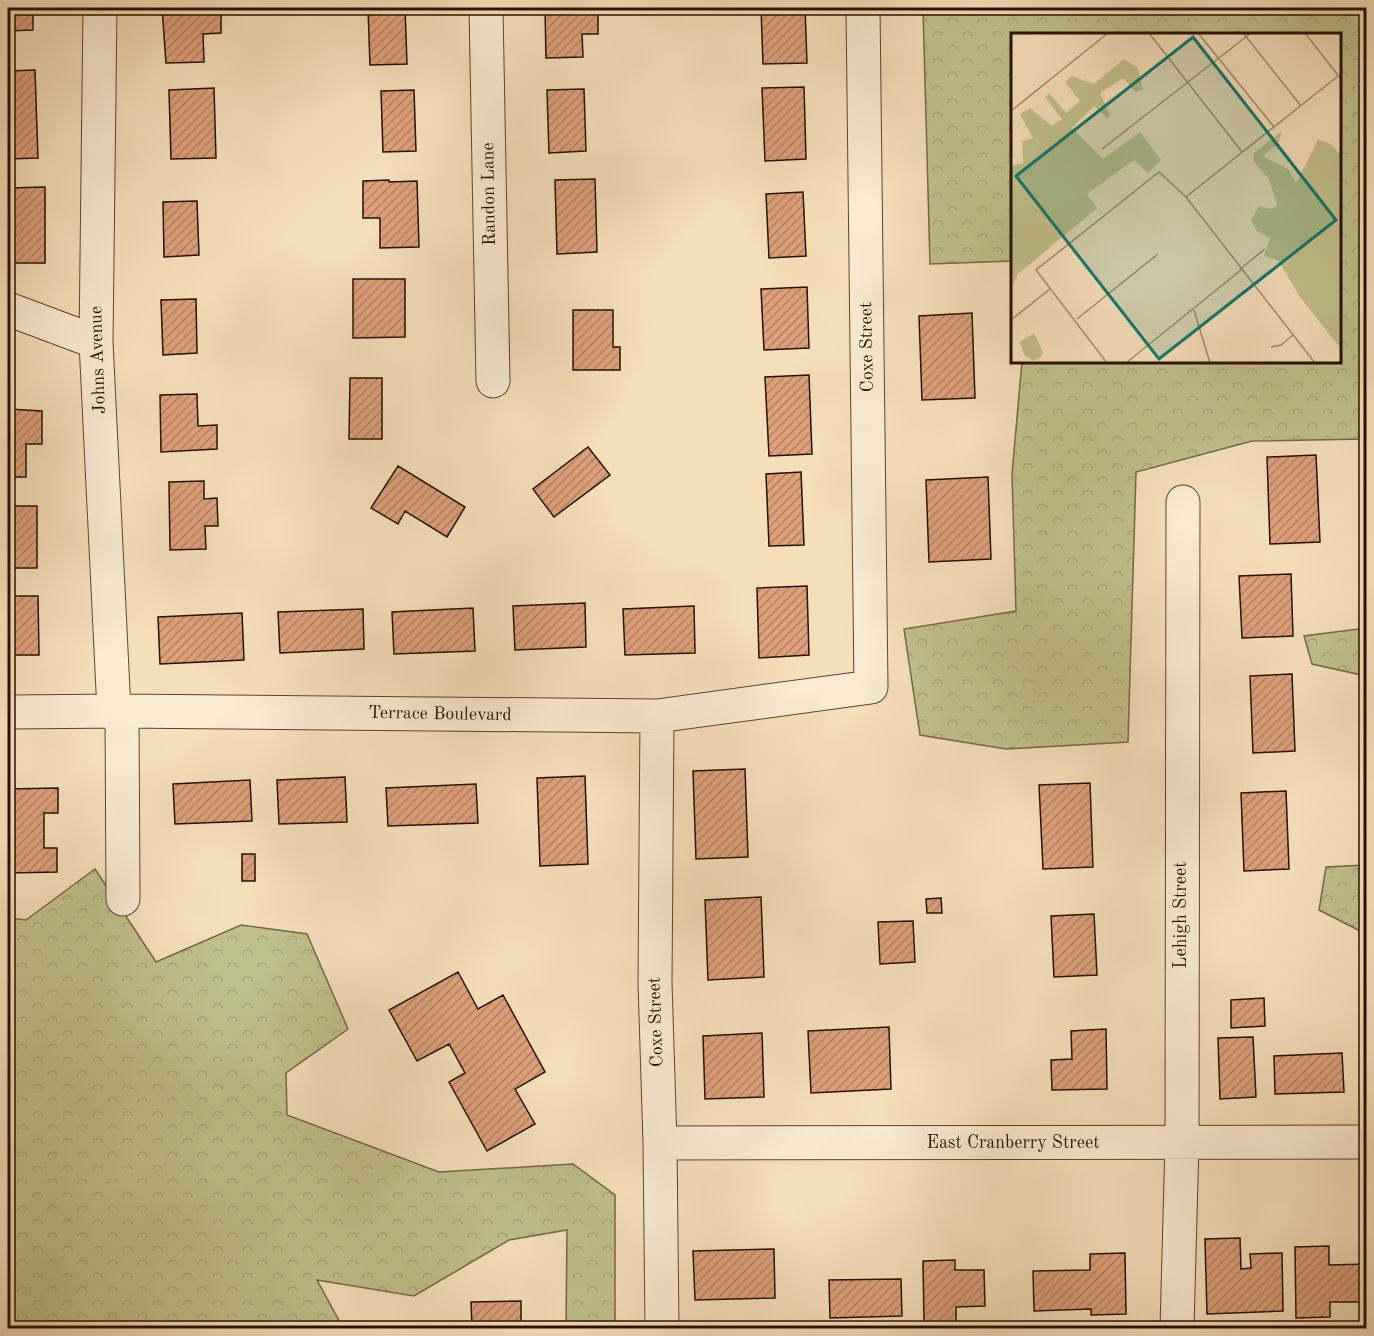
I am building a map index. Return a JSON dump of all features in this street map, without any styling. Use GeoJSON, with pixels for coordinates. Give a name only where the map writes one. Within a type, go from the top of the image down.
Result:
{"type":"FeatureCollection","features":[{"type":"Feature","properties":{"kind":"street","name":"Johns Avenue"},"geometry":{"type":"LineString","coordinates":[[100,8],[96,342],[118,711],[123,899]]}},
{"type":"Feature","properties":{"kind":"street","name":"Randon Lane"},"geometry":{"type":"LineString","coordinates":[[486,8],[493,381]]}},
{"type":"Feature","properties":{"kind":"street","name":"Coxe Street"},"geometry":{"type":"LineString","coordinates":[[863,8],[871,687]]}},
{"type":"Feature","properties":{"kind":"street"},"geometry":{"type":"LineString","coordinates":[[8,309],[96,342]]}},
{"type":"Feature","properties":{"kind":"street","name":"Lehigh Street"},"geometry":{"type":"LineString","coordinates":[[1178,1329],[1182,1143],[1183,502]]}},
{"type":"Feature","properties":{"kind":"street","name":"Terrace Boulevard"},"geometry":{"type":"LineString","coordinates":[[8,712],[657,716],[871,687]]}},
{"type":"Feature","properties":{"kind":"street","name":"Coxe Street"},"geometry":{"type":"LineString","coordinates":[[657,716],[655,983],[662,1329]]}},
{"type":"Feature","properties":{"kind":"street","name":"East Cranberry Street"},"geometry":{"type":"LineString","coordinates":[[660,1143],[1366,1142]]}},
{"type":"Feature","properties":{"kind":"green space"},"geometry":{"type":"Polygon","coordinates":[[[923,8],[1366,8],[1366,439],[1252,441],[1136,472],[1128,742],[1006,749],[920,735],[904,629],[1016,611],[1012,474],[1022,363],[1341,363],[1341,33],[1011,33],[1011,261],[930,264],[923,8]]]}},
{"type":"Feature","properties":{"kind":"green space"},"geometry":{"type":"Polygon","coordinates":[[[1366,628],[1366,676],[1312,664],[1304,636],[1366,628]]]}},
{"type":"Feature","properties":{"kind":"green space"},"geometry":{"type":"Polygon","coordinates":[[[1366,865],[1366,934],[1319,910],[1326,867],[1366,865]]]}},
{"type":"Feature","properties":{"kind":"green space"},"geometry":{"type":"Polygon","coordinates":[[[95,869],[156,962],[241,925],[307,934],[348,1029],[286,1073],[287,1115],[439,1172],[573,1164],[615,1195],[615,1328],[566,1328],[567,1230],[509,1240],[414,1296],[317,1280],[343,1328],[8,1328],[8,918],[26,920],[95,869]]]}},
{"type":"Feature","properties":{"kind":"building"},"geometry":{"type":"Polygon","coordinates":[[[8,8],[33,8],[33,30],[8,31],[8,8]]]}},
{"type":"Feature","properties":{"kind":"building"},"geometry":{"type":"Polygon","coordinates":[[[162,8],[221,8],[221,33],[203,34],[204,62],[166,63],[162,8]]]}},
{"type":"Feature","properties":{"kind":"building"},"geometry":{"type":"Polygon","coordinates":[[[368,8],[405,8],[407,64],[370,65],[368,8]]]}},
{"type":"Feature","properties":{"kind":"building"},"geometry":{"type":"Polygon","coordinates":[[[545,8],[598,9],[598,34],[582,34],[583,57],[546,58],[545,8]]]}},
{"type":"Feature","properties":{"kind":"building"},"geometry":{"type":"Polygon","coordinates":[[[761,8],[805,8],[807,63],[763,64],[761,8]]]}},
{"type":"Feature","properties":{"kind":"building"},"geometry":{"type":"Polygon","coordinates":[[[35,70],[38,158],[8,159],[8,71],[35,70]]]}},
{"type":"Feature","properties":{"kind":"building"},"geometry":{"type":"Polygon","coordinates":[[[804,87],[806,159],[765,161],[762,88],[804,87]]]}},
{"type":"Feature","properties":{"kind":"building"},"geometry":{"type":"Polygon","coordinates":[[[214,88],[216,158],[171,159],[169,90],[214,88]]]}},
{"type":"Feature","properties":{"kind":"building"},"geometry":{"type":"Polygon","coordinates":[[[584,89],[586,151],[549,153],[547,90],[584,89]]]}},
{"type":"Feature","properties":{"kind":"building"},"geometry":{"type":"Polygon","coordinates":[[[414,90],[416,151],[383,152],[381,91],[414,90]]]}},
{"type":"Feature","properties":{"kind":"building"},"geometry":{"type":"Polygon","coordinates":[[[595,179],[597,252],[557,254],[555,180],[595,179]]]}},
{"type":"Feature","properties":{"kind":"building"},"geometry":{"type":"Polygon","coordinates":[[[389,180],[389,182],[417,181],[419,247],[380,248],[380,218],[363,218],[363,181],[389,180]]]}},
{"type":"Feature","properties":{"kind":"building"},"geometry":{"type":"Polygon","coordinates":[[[45,187],[45,263],[8,263],[8,188],[45,187]]]}},
{"type":"Feature","properties":{"kind":"building"},"geometry":{"type":"Polygon","coordinates":[[[803,192],[806,256],[769,258],[766,194],[803,192]]]}},
{"type":"Feature","properties":{"kind":"building"},"geometry":{"type":"Polygon","coordinates":[[[197,201],[199,255],[164,257],[163,202],[197,201]]]}},
{"type":"Feature","properties":{"kind":"building"},"geometry":{"type":"Polygon","coordinates":[[[353,279],[405,279],[405,337],[353,338],[353,279]]]}},
{"type":"Feature","properties":{"kind":"building"},"geometry":{"type":"Polygon","coordinates":[[[807,287],[809,348],[764,350],[761,289],[807,287]]]}},
{"type":"Feature","properties":{"kind":"building"},"geometry":{"type":"Polygon","coordinates":[[[196,299],[197,353],[163,355],[161,300],[196,299]]]}},
{"type":"Feature","properties":{"kind":"building"},"geometry":{"type":"Polygon","coordinates":[[[573,310],[613,310],[613,347],[620,347],[620,370],[573,370],[573,310]]]}},
{"type":"Feature","properties":{"kind":"building"},"geometry":{"type":"Polygon","coordinates":[[[972,313],[975,398],[922,400],[919,316],[972,313]]]}},
{"type":"Feature","properties":{"kind":"building"},"geometry":{"type":"Polygon","coordinates":[[[809,375],[812,454],[769,456],[765,377],[809,375]]]}},
{"type":"Feature","properties":{"kind":"building"},"geometry":{"type":"Polygon","coordinates":[[[350,378],[382,378],[382,439],[349,439],[350,378]]]}},
{"type":"Feature","properties":{"kind":"building"},"geometry":{"type":"Polygon","coordinates":[[[197,394],[198,426],[217,425],[217,449],[161,452],[160,395],[197,394]]]}},
{"type":"Feature","properties":{"kind":"building"},"geometry":{"type":"Polygon","coordinates":[[[8,409],[42,411],[42,444],[26,444],[26,477],[8,477],[8,409]]]}},
{"type":"Feature","properties":{"kind":"building"},"geometry":{"type":"Polygon","coordinates":[[[588,447],[610,475],[554,517],[533,489],[588,447]]]}},
{"type":"Feature","properties":{"kind":"building"},"geometry":{"type":"Polygon","coordinates":[[[1316,455],[1320,542],[1270,544],[1267,457],[1316,455]]]}},
{"type":"Feature","properties":{"kind":"building"},"geometry":{"type":"Polygon","coordinates":[[[398,466],[465,507],[447,537],[405,511],[398,524],[371,508],[398,466]]]}},
{"type":"Feature","properties":{"kind":"building"},"geometry":{"type":"Polygon","coordinates":[[[801,472],[804,545],[769,546],[766,474],[801,472]]]}},
{"type":"Feature","properties":{"kind":"building"},"geometry":{"type":"Polygon","coordinates":[[[988,477],[991,559],[929,562],[926,480],[988,477]]]}},
{"type":"Feature","properties":{"kind":"building"},"geometry":{"type":"Polygon","coordinates":[[[204,481],[204,499],[217,498],[218,526],[205,526],[206,549],[170,550],[169,482],[204,481]]]}},
{"type":"Feature","properties":{"kind":"building"},"geometry":{"type":"Polygon","coordinates":[[[8,506],[37,506],[37,568],[8,568],[8,506]]]}},
{"type":"Feature","properties":{"kind":"building"},"geometry":{"type":"Polygon","coordinates":[[[1291,574],[1293,636],[1242,638],[1239,576],[1291,574]]]}},
{"type":"Feature","properties":{"kind":"building"},"geometry":{"type":"Polygon","coordinates":[[[807,586],[809,655],[759,658],[757,588],[807,586]]]}},
{"type":"Feature","properties":{"kind":"building"},"geometry":{"type":"Polygon","coordinates":[[[8,596],[38,596],[39,655],[8,655],[8,596]]]}},
{"type":"Feature","properties":{"kind":"building"},"geometry":{"type":"Polygon","coordinates":[[[585,603],[586,647],[515,650],[513,606],[585,603]]]}},
{"type":"Feature","properties":{"kind":"building"},"geometry":{"type":"Polygon","coordinates":[[[694,606],[695,653],[625,655],[623,609],[694,606]]]}},
{"type":"Feature","properties":{"kind":"building"},"geometry":{"type":"Polygon","coordinates":[[[473,608],[475,651],[394,654],[392,612],[473,608]]]}},
{"type":"Feature","properties":{"kind":"building"},"geometry":{"type":"Polygon","coordinates":[[[363,609],[364,649],[280,653],[278,612],[363,609]]]}},
{"type":"Feature","properties":{"kind":"building"},"geometry":{"type":"Polygon","coordinates":[[[242,613],[244,660],[160,664],[158,617],[242,613]]]}},
{"type":"Feature","properties":{"kind":"building"},"geometry":{"type":"Polygon","coordinates":[[[1292,674],[1295,751],[1253,753],[1250,676],[1292,674]]]}},
{"type":"Feature","properties":{"kind":"building"},"geometry":{"type":"Polygon","coordinates":[[[745,769],[748,857],[696,859],[693,771],[745,769]]]}},
{"type":"Feature","properties":{"kind":"building"},"geometry":{"type":"Polygon","coordinates":[[[585,776],[588,864],[540,866],[537,778],[585,776]]]}},
{"type":"Feature","properties":{"kind":"building"},"geometry":{"type":"Polygon","coordinates":[[[345,777],[347,822],[279,824],[277,780],[345,777]]]}},
{"type":"Feature","properties":{"kind":"building"},"geometry":{"type":"Polygon","coordinates":[[[250,780],[252,821],[175,824],[173,784],[250,780]]]}},
{"type":"Feature","properties":{"kind":"building"},"geometry":{"type":"Polygon","coordinates":[[[1090,783],[1093,867],[1043,869],[1039,785],[1090,783]]]}},
{"type":"Feature","properties":{"kind":"building"},"geometry":{"type":"Polygon","coordinates":[[[476,784],[478,823],[388,826],[386,788],[476,784]]]}},
{"type":"Feature","properties":{"kind":"building"},"geometry":{"type":"Polygon","coordinates":[[[58,788],[58,813],[44,813],[44,848],[57,848],[57,872],[8,873],[8,789],[58,788]]]}},
{"type":"Feature","properties":{"kind":"building"},"geometry":{"type":"Polygon","coordinates":[[[1286,791],[1289,869],[1244,871],[1241,793],[1286,791]]]}},
{"type":"Feature","properties":{"kind":"building"},"geometry":{"type":"Polygon","coordinates":[[[242,854],[255,854],[255,881],[242,881],[242,854]]]}},
{"type":"Feature","properties":{"kind":"building"},"geometry":{"type":"Polygon","coordinates":[[[761,897],[764,977],[708,980],[705,900],[761,897]]]}},
{"type":"Feature","properties":{"kind":"building"},"geometry":{"type":"Polygon","coordinates":[[[941,898],[942,913],[927,913],[926,899],[941,898]]]}},
{"type":"Feature","properties":{"kind":"building"},"geometry":{"type":"Polygon","coordinates":[[[1094,914],[1097,975],[1054,977],[1051,916],[1094,914]]]}},
{"type":"Feature","properties":{"kind":"building"},"geometry":{"type":"Polygon","coordinates":[[[913,921],[915,962],[880,964],[878,922],[913,921]]]}},
{"type":"Feature","properties":{"kind":"building"},"geometry":{"type":"Polygon","coordinates":[[[458,972],[478,1009],[503,995],[545,1072],[515,1089],[535,1124],[487,1151],[449,1082],[465,1073],[449,1044],[417,1061],[389,1010],[458,972]]]}},
{"type":"Feature","properties":{"kind":"building"},"geometry":{"type":"Polygon","coordinates":[[[1264,998],[1265,1026],[1231,1028],[1231,1000],[1264,998]]]}},
{"type":"Feature","properties":{"kind":"building"},"geometry":{"type":"Polygon","coordinates":[[[889,1027],[891,1089],[811,1093],[808,1031],[889,1027]]]}},
{"type":"Feature","properties":{"kind":"building"},"geometry":{"type":"Polygon","coordinates":[[[1106,1029],[1107,1089],[1052,1090],[1051,1060],[1072,1059],[1071,1031],[1106,1029]]]}},
{"type":"Feature","properties":{"kind":"building"},"geometry":{"type":"Polygon","coordinates":[[[762,1033],[764,1097],[705,1099],[703,1036],[762,1033]]]}},
{"type":"Feature","properties":{"kind":"building"},"geometry":{"type":"Polygon","coordinates":[[[1253,1037],[1256,1097],[1220,1099],[1218,1038],[1253,1037]]]}},
{"type":"Feature","properties":{"kind":"building"},"geometry":{"type":"Polygon","coordinates":[[[1342,1053],[1344,1092],[1275,1094],[1274,1056],[1342,1053]]]}},
{"type":"Feature","properties":{"kind":"building"},"geometry":{"type":"Polygon","coordinates":[[[1240,1238],[1241,1269],[1251,1268],[1250,1254],[1282,1253],[1283,1311],[1207,1314],[1205,1239],[1240,1238]]]}},
{"type":"Feature","properties":{"kind":"building"},"geometry":{"type":"Polygon","coordinates":[[[1329,1246],[1329,1265],[1366,1264],[1366,1302],[1330,1302],[1330,1317],[1296,1318],[1295,1247],[1329,1246]]]}},
{"type":"Feature","properties":{"kind":"building"},"geometry":{"type":"Polygon","coordinates":[[[774,1249],[775,1298],[695,1300],[693,1251],[774,1249]]]}},
{"type":"Feature","properties":{"kind":"building"},"geometry":{"type":"Polygon","coordinates":[[[1125,1253],[1126,1314],[1091,1315],[1091,1309],[1034,1311],[1033,1271],[1090,1270],[1090,1254],[1125,1253]]]}},
{"type":"Feature","properties":{"kind":"building"},"geometry":{"type":"Polygon","coordinates":[[[955,1260],[955,1270],[984,1270],[985,1306],[956,1307],[956,1322],[924,1322],[923,1261],[955,1260]]]}},
{"type":"Feature","properties":{"kind":"building"},"geometry":{"type":"Polygon","coordinates":[[[901,1279],[902,1316],[830,1318],[829,1280],[901,1279]]]}},
{"type":"Feature","properties":{"kind":"building"},"geometry":{"type":"Polygon","coordinates":[[[521,1301],[521,1328],[472,1328],[471,1302],[521,1301]]]}}]}
